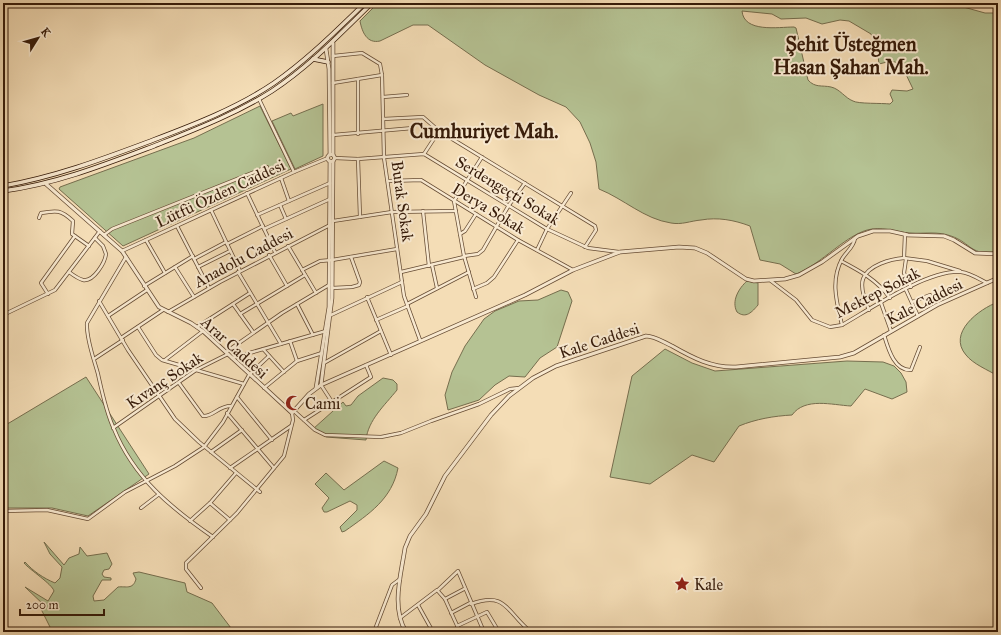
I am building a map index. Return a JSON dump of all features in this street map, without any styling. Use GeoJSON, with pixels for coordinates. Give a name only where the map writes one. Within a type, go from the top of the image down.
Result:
{"type":"FeatureCollection","features":[{"type":"Feature","properties":{"kind":"main road"},"geometry":{"type":"LineString","coordinates":[[3,186],[34,181],[66,172],[204,120],[266,88],[329,37],[365,3]]}},
{"type":"Feature","properties":{"kind":"main road"},"geometry":{"type":"LineString","coordinates":[[3,191],[46,184],[71,176],[181,135],[259,98],[273,90],[326,49],[372,3]]}},
{"type":"Feature","properties":{"kind":"main road"},"geometry":{"type":"LineString","coordinates":[[329,37],[333,42]]}},
{"type":"Feature","properties":{"kind":"main road"},"geometry":{"type":"LineString","coordinates":[[322,43],[326,49]]}},
{"type":"Feature","properties":{"kind":"main road"},"geometry":{"type":"LineString","coordinates":[[313,59],[328,62]]}},
{"type":"Feature","properties":{"kind":"street"},"geometry":{"type":"LineString","coordinates":[[980,3],[998,4]]}},
{"type":"Feature","properties":{"kind":"street"},"geometry":{"type":"LineString","coordinates":[[332,402],[321,384],[331,315],[330,183],[333,135],[333,42]]}},
{"type":"Feature","properties":{"kind":"street"},"geometry":{"type":"LineString","coordinates":[[326,49],[328,62],[333,221],[331,260]]}},
{"type":"Feature","properties":{"kind":"street","name":"Burak Sokak"},"geometry":{"type":"LineString","coordinates":[[333,56],[362,53],[379,62],[382,75],[384,158],[389,181],[397,249],[407,305],[420,340]]}},
{"type":"Feature","properties":{"kind":"street"},"geometry":{"type":"LineString","coordinates":[[333,83],[382,75]]}},
{"type":"Feature","properties":{"kind":"street"},"geometry":{"type":"LineString","coordinates":[[358,79],[358,134]]}},
{"type":"Feature","properties":{"kind":"street"},"geometry":{"type":"LineString","coordinates":[[383,97],[407,95]]}},
{"type":"Feature","properties":{"kind":"street"},"geometry":{"type":"LineString","coordinates":[[259,98],[294,172]]}},
{"type":"Feature","properties":{"kind":"street"},"geometry":{"type":"LineString","coordinates":[[383,119],[423,117],[439,131],[562,207],[596,226],[597,229],[585,247]]}},
{"type":"Feature","properties":{"kind":"street"},"geometry":{"type":"LineString","coordinates":[[333,135],[383,132],[413,128]]}},
{"type":"Feature","properties":{"kind":"street"},"geometry":{"type":"LineString","coordinates":[[331,158],[358,160],[424,154],[439,131]]}},
{"type":"Feature","properties":{"kind":"street","name":"Serdengeçti Sokak"},"geometry":{"type":"LineString","coordinates":[[424,154],[547,229],[585,247],[604,252],[620,252]]}},
{"type":"Feature","properties":{"kind":"street"},"geometry":{"type":"LineString","coordinates":[[476,297],[464,257],[454,201],[482,157]]}},
{"type":"Feature","properties":{"kind":"street","name":"Lütfü Özden Caddesi"},"geometry":{"type":"LineString","coordinates":[[122,251],[294,172],[331,158]]}},
{"type":"Feature","properties":{"kind":"street"},"geometry":{"type":"LineString","coordinates":[[358,160],[360,217]]}},
{"type":"Feature","properties":{"kind":"street"},"geometry":{"type":"LineString","coordinates":[[104,235],[112,230],[267,167]]}},
{"type":"Feature","properties":{"kind":"street"},"geometry":{"type":"LineString","coordinates":[[281,178],[289,201]]}},
{"type":"Feature","properties":{"kind":"street","name":"Derya Sokak"},"geometry":{"type":"LineString","coordinates":[[389,181],[420,180],[518,240],[573,270]]}},
{"type":"Feature","properties":{"kind":"street"},"geometry":{"type":"LineString","coordinates":[[257,215],[330,183]]}},
{"type":"Feature","properties":{"kind":"street"},"geometry":{"type":"LineString","coordinates":[[401,272],[482,252],[498,228],[509,205],[525,183]]}},
{"type":"Feature","properties":{"kind":"street","name":"Arar Caddesi"},"geometry":{"type":"LineString","coordinates":[[46,184],[122,251],[157,305],[163,310],[203,331],[249,375],[293,412]]}},
{"type":"Feature","properties":{"kind":"street"},"geometry":{"type":"LineString","coordinates":[[537,250],[547,229],[571,193]]}},
{"type":"Feature","properties":{"kind":"street"},"geometry":{"type":"LineString","coordinates":[[247,194],[276,252]]}},
{"type":"Feature","properties":{"kind":"street"},"geometry":{"type":"LineString","coordinates":[[264,230],[330,199]]}},
{"type":"Feature","properties":{"kind":"street"},"geometry":{"type":"LineString","coordinates":[[280,205],[286,219]]}},
{"type":"Feature","properties":{"kind":"street"},"geometry":{"type":"LineString","coordinates":[[39,218],[41,213],[56,210],[61,212],[73,221],[72,232],[75,236],[89,246]]}},
{"type":"Feature","properties":{"kind":"street"},"geometry":{"type":"LineString","coordinates":[[211,210],[239,272],[256,304],[281,344]]}},
{"type":"Feature","properties":{"kind":"street"},"geometry":{"type":"LineString","coordinates":[[423,211],[430,265],[437,288]]}},
{"type":"Feature","properties":{"kind":"street"},"geometry":{"type":"LineString","coordinates":[[333,221],[392,212],[456,211]]}},
{"type":"Feature","properties":{"kind":"street"},"geometry":{"type":"LineString","coordinates":[[460,234],[465,231],[476,214]]}},
{"type":"Feature","properties":{"kind":"street","name":"Anadolu Caddesi"},"geometry":{"type":"LineString","coordinates":[[168,312],[276,252],[330,225]]}},
{"type":"Feature","properties":{"kind":"street"},"geometry":{"type":"LineString","coordinates":[[177,226],[209,288]]}},
{"type":"Feature","properties":{"kind":"street"},"geometry":{"type":"LineString","coordinates":[[144,286],[193,257],[263,226]]}},
{"type":"Feature","properties":{"kind":"street"},"geometry":{"type":"LineString","coordinates":[[202,588],[186,569],[186,564],[230,520],[286,452],[293,420],[293,412],[316,388],[321,384],[391,355],[420,340],[522,296],[573,270],[620,252],[679,247],[707,253],[748,280],[789,279],[804,273],[865,232],[876,230],[905,234],[944,236],[954,240],[975,253],[998,254]]}},
{"type":"Feature","properties":{"kind":"street"},"geometry":{"type":"LineString","coordinates":[[3,315],[48,294],[57,288],[100,231]]}},
{"type":"Feature","properties":{"kind":"street"},"geometry":{"type":"LineString","coordinates":[[905,234],[904,273],[911,287]]}},
{"type":"Feature","properties":{"kind":"street"},"geometry":{"type":"LineString","coordinates":[[48,294],[41,283],[75,236]]}},
{"type":"Feature","properties":{"kind":"street"},"geometry":{"type":"LineString","coordinates":[[69,272],[83,280],[89,279],[94,275],[106,254],[103,246],[95,238]]}},
{"type":"Feature","properties":{"kind":"street"},"geometry":{"type":"LineString","coordinates":[[842,325],[835,287],[841,260],[853,245],[855,238]]}},
{"type":"Feature","properties":{"kind":"street"},"geometry":{"type":"LineString","coordinates":[[146,240],[165,273]]}},
{"type":"Feature","properties":{"kind":"street"},"geometry":{"type":"LineString","coordinates":[[473,289],[487,283],[494,277],[518,240]]}},
{"type":"Feature","properties":{"kind":"street"},"geometry":{"type":"LineString","coordinates":[[288,246],[316,293]]}},
{"type":"Feature","properties":{"kind":"street"},"geometry":{"type":"LineString","coordinates":[[302,270],[318,262],[397,249]]}},
{"type":"Feature","properties":{"kind":"street"},"geometry":{"type":"LineString","coordinates":[[198,267],[230,251]]}},
{"type":"Feature","properties":{"kind":"street"},"geometry":{"type":"LineString","coordinates":[[126,256],[99,301],[87,325],[94,359],[113,428],[130,458],[145,480],[158,494],[190,521],[213,537]]}},
{"type":"Feature","properties":{"kind":"street"},"geometry":{"type":"LineString","coordinates":[[270,256],[287,286]]}},
{"type":"Feature","properties":{"kind":"street"},"geometry":{"type":"LineString","coordinates":[[331,287],[352,287],[360,285],[351,257]]}},
{"type":"Feature","properties":{"kind":"street"},"geometry":{"type":"LineString","coordinates":[[869,310],[864,300],[862,284],[866,274],[880,265],[905,258],[927,261],[963,272]]}},
{"type":"Feature","properties":{"kind":"street"},"geometry":{"type":"LineString","coordinates":[[841,260],[866,274],[880,286],[890,298]]}},
{"type":"Feature","properties":{"kind":"street"},"geometry":{"type":"LineString","coordinates":[[175,267],[194,297]]}},
{"type":"Feature","properties":{"kind":"street"},"geometry":{"type":"LineString","coordinates":[[376,320],[469,272]]}},
{"type":"Feature","properties":{"kind":"street","name":"Mektep Sokak"},"geometry":{"type":"LineString","coordinates":[[770,280],[796,300],[812,320],[830,327],[842,325],[911,287],[940,274],[963,272],[987,283]]}},
{"type":"Feature","properties":{"kind":"street"},"geometry":{"type":"LineString","coordinates":[[240,314],[305,275]]}},
{"type":"Feature","properties":{"kind":"street","name":"Kale Caddesi"},"geometry":{"type":"LineString","coordinates":[[406,632],[400,618],[398,607],[400,580],[407,542],[424,518],[445,476],[496,409],[519,388],[556,366],[643,336],[655,338],[704,363],[731,367],[840,357],[854,353],[937,304],[998,278]]}},
{"type":"Feature","properties":{"kind":"street"},"geometry":{"type":"LineString","coordinates":[[331,315],[366,297],[402,282]]}},
{"type":"Feature","properties":{"kind":"street"},"geometry":{"type":"LineString","coordinates":[[316,388],[326,331],[331,287]]}},
{"type":"Feature","properties":{"kind":"street","name":"Kıvanç Sokak"},"geometry":{"type":"LineString","coordinates":[[113,428],[160,397],[196,370],[227,353],[268,322],[316,293],[331,287]]}},
{"type":"Feature","properties":{"kind":"street"},"geometry":{"type":"LineString","coordinates":[[108,316],[147,290]]}},
{"type":"Feature","properties":{"kind":"street"},"geometry":{"type":"LineString","coordinates":[[906,290],[918,316]]}},
{"type":"Feature","properties":{"kind":"street"},"geometry":{"type":"LineString","coordinates":[[197,328],[250,293]]}},
{"type":"Feature","properties":{"kind":"street"},"geometry":{"type":"LineString","coordinates":[[912,302],[930,295]]}},
{"type":"Feature","properties":{"kind":"street"},"geometry":{"type":"LineString","coordinates":[[366,297],[391,355]]}},
{"type":"Feature","properties":{"kind":"street"},"geometry":{"type":"LineString","coordinates":[[99,301],[175,420],[260,492]]}},
{"type":"Feature","properties":{"kind":"street"},"geometry":{"type":"LineString","coordinates":[[881,303],[891,331]]}},
{"type":"Feature","properties":{"kind":"street"},"geometry":{"type":"LineString","coordinates":[[233,304],[253,332]]}},
{"type":"Feature","properties":{"kind":"street"},"geometry":{"type":"LineString","coordinates":[[297,304],[313,335]]}},
{"type":"Feature","properties":{"kind":"street"},"geometry":{"type":"LineString","coordinates":[[94,359],[163,310]]}},
{"type":"Feature","properties":{"kind":"street"},"geometry":{"type":"LineString","coordinates":[[138,327],[156,355],[164,361],[244,384]]}},
{"type":"Feature","properties":{"kind":"street"},"geometry":{"type":"LineString","coordinates":[[164,361],[203,331]]}},
{"type":"Feature","properties":{"kind":"street"},"geometry":{"type":"LineString","coordinates":[[232,358],[326,331]]}},
{"type":"Feature","properties":{"kind":"street"},"geometry":{"type":"LineString","coordinates":[[324,363],[381,331]]}},
{"type":"Feature","properties":{"kind":"street"},"geometry":{"type":"LineString","coordinates":[[884,335],[898,365],[904,370],[911,370],[920,347]]}},
{"type":"Feature","properties":{"kind":"street"},"geometry":{"type":"LineString","coordinates":[[290,341],[297,361]]}},
{"type":"Feature","properties":{"kind":"street"},"geometry":{"type":"LineString","coordinates":[[263,349],[284,372]]}},
{"type":"Feature","properties":{"kind":"street"},"geometry":{"type":"LineString","coordinates":[[264,388],[297,361],[322,353]]}},
{"type":"Feature","properties":{"kind":"street"},"geometry":{"type":"LineString","coordinates":[[3,511],[47,510],[88,519],[116,498],[145,480],[175,466],[204,446],[218,428],[249,375],[269,356]]}},
{"type":"Feature","properties":{"kind":"street"},"geometry":{"type":"LineString","coordinates":[[304,420],[371,377],[366,365]]}},
{"type":"Feature","properties":{"kind":"street"},"geometry":{"type":"LineString","coordinates":[[179,383],[203,416],[206,416],[223,406],[231,406]]}},
{"type":"Feature","properties":{"kind":"street"},"geometry":{"type":"LineString","coordinates":[[293,412],[317,432],[327,436],[364,438],[386,437],[469,408],[506,391],[519,388]]}},
{"type":"Feature","properties":{"kind":"street"},"geometry":{"type":"LineString","coordinates":[[237,397],[272,440]]}},
{"type":"Feature","properties":{"kind":"street"},"geometry":{"type":"LineString","coordinates":[[227,413],[274,468]]}},
{"type":"Feature","properties":{"kind":"street"},"geometry":{"type":"LineString","coordinates":[[230,468],[291,426]]}},
{"type":"Feature","properties":{"kind":"street"},"geometry":{"type":"LineString","coordinates":[[211,452],[242,430]]}},
{"type":"Feature","properties":{"kind":"street"},"geometry":{"type":"LineString","coordinates":[[190,521],[210,503],[236,473]]}},
{"type":"Feature","properties":{"kind":"street"},"geometry":{"type":"LineString","coordinates":[[141,508],[158,494]]}},
{"type":"Feature","properties":{"kind":"street"},"geometry":{"type":"LineString","coordinates":[[210,503],[230,520]]}},
{"type":"Feature","properties":{"kind":"street"},"geometry":{"type":"LineString","coordinates":[[400,618],[438,590],[458,571],[470,604],[483,632]]}},
{"type":"Feature","properties":{"kind":"street"},"geometry":{"type":"LineString","coordinates":[[374,632],[392,585],[400,580]]}},
{"type":"Feature","properties":{"kind":"street"},"geometry":{"type":"LineString","coordinates":[[445,599],[464,589]]}},
{"type":"Feature","properties":{"kind":"street"},"geometry":{"type":"LineString","coordinates":[[438,590],[445,599],[460,632]]}},
{"type":"Feature","properties":{"kind":"street"},"geometry":{"type":"LineString","coordinates":[[451,613],[470,604],[487,599],[499,601],[531,632]]}},
{"type":"Feature","properties":{"kind":"street"},"geometry":{"type":"LineString","coordinates":[[418,605],[433,632]]}},
{"type":"Feature","properties":{"kind":"street"},"geometry":{"type":"LineString","coordinates":[[457,626],[487,612],[499,632]]}},
{"type":"Feature","properties":{"kind":"green space"},"geometry":{"type":"Polygon","coordinates":[[[378,3],[949,3],[985,13],[998,13],[998,251],[976,251],[958,239],[946,234],[906,233],[872,229],[863,231],[854,236],[815,264],[796,274],[780,264],[760,260],[750,226],[720,219],[707,219],[679,224],[661,221],[599,189],[596,162],[590,143],[580,122],[566,107],[539,95],[485,65],[428,25],[413,25],[380,41],[372,41],[368,39],[364,33],[360,21],[378,3]],[[742,11],[744,18],[755,26],[771,28],[796,28],[808,80],[811,83],[819,86],[834,88],[850,100],[865,103],[890,104],[893,101],[890,94],[892,90],[907,91],[913,89],[901,64],[891,61],[879,64],[877,48],[871,34],[849,21],[840,20],[822,24],[806,18],[781,19],[772,14],[742,11]]]}},
{"type":"Feature","properties":{"kind":"green space"},"geometry":{"type":"Polygon","coordinates":[[[323,104],[323,156],[295,169],[272,121],[291,113],[293,116],[323,104]]]}},
{"type":"Feature","properties":{"kind":"green space"},"geometry":{"type":"Polygon","coordinates":[[[260,106],[291,169],[123,246],[59,189],[60,187],[194,138],[260,106]]]}},
{"type":"Feature","properties":{"kind":"green space"},"geometry":{"type":"Polygon","coordinates":[[[747,281],[758,283],[758,305],[749,314],[743,315],[737,312],[735,308],[735,299],[741,287],[747,281]]]}},
{"type":"Feature","properties":{"kind":"green space"},"geometry":{"type":"Polygon","coordinates":[[[561,290],[568,292],[572,301],[557,347],[540,358],[525,377],[509,376],[495,385],[479,400],[448,410],[445,395],[452,372],[465,346],[484,319],[495,311],[519,301],[538,300],[561,290]]]}},
{"type":"Feature","properties":{"kind":"green space"},"geometry":{"type":"Polygon","coordinates":[[[998,302],[998,376],[977,364],[966,355],[961,347],[960,338],[963,330],[975,316],[990,305],[998,302]]]}},
{"type":"Feature","properties":{"kind":"green space"},"geometry":{"type":"Polygon","coordinates":[[[665,349],[692,363],[715,371],[847,361],[883,362],[894,366],[901,373],[906,382],[907,392],[892,399],[865,389],[851,406],[819,403],[811,404],[797,409],[792,415],[752,421],[739,426],[714,462],[692,455],[650,484],[610,477],[632,376],[665,349]]]}},
{"type":"Feature","properties":{"kind":"green space"},"geometry":{"type":"Polygon","coordinates":[[[86,377],[149,474],[88,516],[52,508],[3,508],[3,425],[9,423],[86,377]]]}},
{"type":"Feature","properties":{"kind":"green space"},"geometry":{"type":"Polygon","coordinates":[[[383,378],[393,380],[397,384],[397,390],[374,419],[367,433],[366,440],[326,437],[313,429],[343,402],[346,406],[351,405],[358,396],[383,378]]]}},
{"type":"Feature","properties":{"kind":"green space"},"geometry":{"type":"Polygon","coordinates":[[[384,461],[398,468],[391,489],[371,512],[342,532],[340,527],[357,510],[357,505],[350,501],[324,512],[322,508],[329,498],[315,484],[326,473],[344,490],[384,461]]]}},
{"type":"Feature","properties":{"kind":"green space"},"geometry":{"type":"Polygon","coordinates":[[[44,542],[64,565],[69,558],[79,554],[80,547],[87,556],[107,553],[112,564],[109,569],[104,570],[102,574],[104,577],[111,578],[111,580],[102,580],[93,596],[94,601],[104,600],[118,587],[133,585],[136,579],[133,573],[139,572],[185,583],[187,592],[212,603],[234,632],[59,632],[51,629],[41,609],[45,606],[25,587],[48,601],[54,591],[24,563],[25,562],[38,574],[55,583],[60,578],[62,567],[50,554],[44,542]]]}},
{"type":"Feature","properties":{"kind":"place","name":"Cami"},"geometry":{"type":"Point","coordinates":[293,403]}},
{"type":"Feature","properties":{"kind":"place","name":"Kale"},"geometry":{"type":"Point","coordinates":[682,584]}},
{"type":"Feature","properties":{"kind":"district","name":"Şehit Üsteğmen Hasan Şahan Mah."},"geometry":{"type":"Point","coordinates":[851,56]}},
{"type":"Feature","properties":{"kind":"district","name":"Cumhuriyet Mah."},"geometry":{"type":"Point","coordinates":[484,131]}}]}
